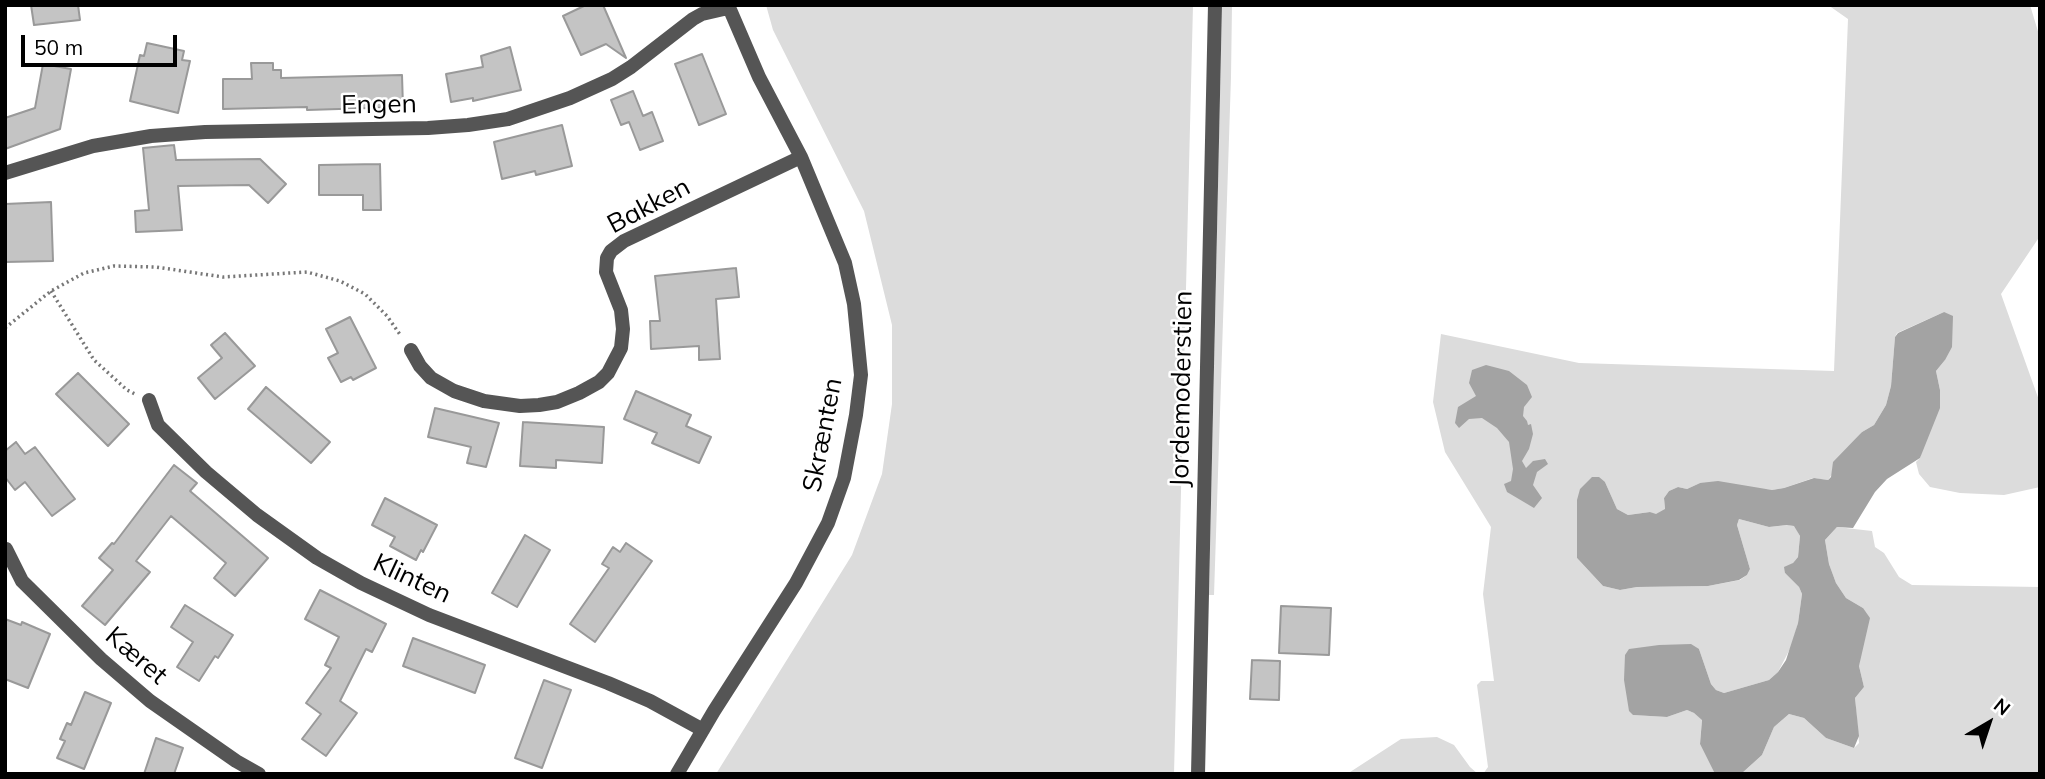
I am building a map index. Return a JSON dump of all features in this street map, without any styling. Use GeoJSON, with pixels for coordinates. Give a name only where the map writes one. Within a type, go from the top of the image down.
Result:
{"type":"FeatureCollection","features":[{"type":"Feature","properties":{"kind":"street","name":"Jordemoderstien"},"geometry":{"type":"LineString","coordinates":[[1198,774],[1215,5]]}},
{"type":"Feature","properties":{"kind":"street","name":"Skrænten"},"geometry":{"type":"LineString","coordinates":[[677,774],[796,583],[828,523],[844,478],[855,425],[861,375],[854,304],[845,263],[801,157],[759,77],[728,6]]}},
{"type":"Feature","properties":{"kind":"street","name":"Engen"},"geometry":{"type":"LineString","coordinates":[[5,173],[93,146],[150,136],[205,132],[428,128],[508,119],[570,98],[603,83],[631,67],[693,19],[728,6]]}},
{"type":"Feature","properties":{"kind":"street","name":"Bakken"},"geometry":{"type":"LineString","coordinates":[[411,350],[420,366],[441,385],[484,401],[520,406],[539,405],[557,402],[579,393],[599,382],[608,373],[621,348],[621,310],[606,272],[607,258],[611,251],[624,241],[801,157]]}},
{"type":"Feature","properties":{"kind":"street","name":"Klinten"},"geometry":{"type":"LineString","coordinates":[[149,400],[158,425],[206,472],[257,515],[317,558],[361,583],[429,615],[608,682],[703,730]]}},
{"type":"Feature","properties":{"kind":"street","name":"Kæret"},"geometry":{"type":"LineString","coordinates":[[6,549],[22,580],[101,659],[181,724],[259,774]]}},
{"type":"Feature","properties":{"kind":"path"},"geometry":{"type":"LineString","coordinates":[[5,328],[51,291],[84,273],[114,266],[156,267],[223,277],[307,272],[340,281],[365,294],[387,316],[411,350]]}},
{"type":"Feature","properties":{"kind":"path"},"geometry":{"type":"LineString","coordinates":[[51,291],[94,360],[127,390],[149,400]]}},
{"type":"Feature","properties":{"kind":"shaded area"},"geometry":{"type":"Polygon","coordinates":[[[766,5],[1193,5],[1174,774],[716,774],[852,555],[882,474],[892,404],[892,325],[864,211],[773,30],[766,5]]]}},
{"type":"Feature","properties":{"kind":"shaded area"},"geometry":{"type":"Polygon","coordinates":[[[1222,5],[1232,5],[1231,77],[1214,595],[1209,595],[1222,5]]]}},
{"type":"Feature","properties":{"kind":"shaded area"},"geometry":{"type":"Polygon","coordinates":[[[1828,5],[2030,5],[2040,38],[2040,236],[2001,294],[2040,403],[2040,487],[2004,495],[1960,493],[1930,487],[1919,474],[1916,462],[1920,458],[1940,390],[1936,371],[1945,360],[1944,312],[1897,333],[1886,405],[1874,425],[1862,432],[1828,480],[1813,478],[1772,490],[1700,483],[1687,489],[1678,487],[1669,491],[1664,498],[1665,510],[1656,515],[1650,512],[1628,515],[1617,509],[1605,482],[1577,558],[1603,586],[1620,590],[1637,587],[1708,586],[1740,580],[1750,569],[1737,525],[1739,519],[1769,527],[1795,526],[1800,536],[1798,557],[1785,573],[1802,594],[1792,645],[1778,672],[1769,680],[1724,693],[1711,684],[1699,649],[1633,715],[1667,717],[1687,710],[1694,713],[1702,719],[1700,744],[1715,774],[1483,774],[1488,767],[1477,685],[1481,681],[1494,681],[1483,594],[1491,527],[1445,452],[1433,402],[1441,334],[1579,363],[1834,371],[1848,19],[1828,5]]]}},
{"type":"Feature","properties":{"kind":"shaded area"},"geometry":{"type":"Polygon","coordinates":[[[1944,312],[1953,316],[1952,347],[1936,371],[1940,408],[1920,458],[1887,479],[1875,492],[1853,528],[1837,527],[1825,540],[1836,583],[1846,598],[1863,608],[1870,618],[1859,666],[1864,687],[1855,698],[1859,736],[1854,748],[1826,738],[1804,718],[1789,714],[1774,727],[1762,755],[1741,774],[1715,774],[1700,744],[1702,720],[1694,713],[1687,710],[1667,717],[1633,715],[1629,711],[1624,680],[1625,655],[1629,649],[1691,644],[1699,649],[1711,684],[1716,690],[1724,693],[1769,680],[1786,660],[1798,623],[1802,594],[1785,573],[1784,567],[1798,557],[1800,536],[1794,526],[1769,527],[1739,519],[1737,525],[1750,569],[1747,575],[1739,580],[1708,586],[1637,587],[1620,590],[1603,586],[1577,558],[1577,500],[1580,489],[1592,477],[1599,477],[1605,482],[1617,509],[1628,515],[1650,512],[1656,514],[1665,509],[1664,498],[1669,491],[1678,487],[1687,489],[1700,483],[1718,481],[1772,490],[1814,478],[1828,480],[1833,462],[1862,432],[1874,425],[1886,405],[1891,386],[1895,337],[1898,333],[1944,312]]]}},
{"type":"Feature","properties":{"kind":"shaded area"},"geometry":{"type":"Polygon","coordinates":[[[1486,365],[1509,371],[1527,385],[1532,397],[1524,407],[1523,416],[1528,425],[1531,424],[1533,434],[1522,461],[1526,468],[1533,461],[1545,459],[1548,464],[1537,472],[1533,485],[1542,498],[1534,508],[1507,492],[1504,484],[1511,481],[1513,469],[1509,442],[1497,428],[1482,418],[1469,419],[1459,428],[1455,423],[1458,407],[1476,396],[1469,383],[1472,370],[1486,365]]]}},
{"type":"Feature","properties":{"kind":"shaded area"},"geometry":{"type":"Polygon","coordinates":[[[1837,527],[1872,531],[1875,547],[1884,553],[1899,577],[1912,585],[2040,587],[2040,774],[1741,774],[1762,755],[1774,727],[1789,714],[1804,718],[1826,738],[1854,748],[1859,743],[1855,698],[1864,687],[1859,666],[1863,608],[1846,598],[1836,583],[1829,564],[1825,540],[1837,527]]]}},
{"type":"Feature","properties":{"kind":"shaded area"},"geometry":{"type":"Polygon","coordinates":[[[1437,737],[1454,745],[1478,774],[1347,774],[1401,739],[1437,737]]]}},
{"type":"Feature","properties":{"kind":"building"},"geometry":{"type":"Polygon","coordinates":[[[31,5],[78,5],[80,20],[34,25],[31,5]]]}},
{"type":"Feature","properties":{"kind":"building"},"geometry":{"type":"Polygon","coordinates":[[[586,5],[603,5],[626,58],[606,44],[581,55],[563,16],[586,5]]]}},
{"type":"Feature","properties":{"kind":"building"},"geometry":{"type":"Polygon","coordinates":[[[147,43],[184,51],[182,60],[190,61],[178,113],[130,101],[140,55],[144,56],[147,43]]]}},
{"type":"Feature","properties":{"kind":"building"},"geometry":{"type":"Polygon","coordinates":[[[510,47],[521,90],[473,101],[473,98],[451,102],[446,74],[483,67],[481,56],[510,47]]]}},
{"type":"Feature","properties":{"kind":"building"},"geometry":{"type":"Polygon","coordinates":[[[702,54],[726,114],[699,125],[675,64],[702,54]]]}},
{"type":"Feature","properties":{"kind":"building"},"geometry":{"type":"Polygon","coordinates":[[[251,63],[273,63],[273,70],[281,70],[281,78],[402,75],[403,107],[223,109],[223,79],[252,79],[251,63]]]}},
{"type":"Feature","properties":{"kind":"building"},"geometry":{"type":"Polygon","coordinates":[[[43,64],[71,69],[60,129],[5,149],[5,118],[35,108],[43,64]]]}},
{"type":"Feature","properties":{"kind":"building"},"geometry":{"type":"Polygon","coordinates":[[[633,91],[643,116],[652,112],[663,141],[640,150],[629,122],[621,125],[611,100],[633,91]]]}},
{"type":"Feature","properties":{"kind":"building"},"geometry":{"type":"Polygon","coordinates":[[[562,125],[572,166],[536,175],[535,171],[502,179],[494,142],[562,125]]]}},
{"type":"Feature","properties":{"kind":"building"},"geometry":{"type":"Polygon","coordinates":[[[174,145],[176,160],[260,159],[286,184],[268,203],[249,185],[178,186],[182,230],[136,232],[135,211],[149,210],[143,148],[174,145]]]}},
{"type":"Feature","properties":{"kind":"building"},"geometry":{"type":"Polygon","coordinates":[[[380,164],[381,210],[363,210],[363,195],[319,195],[319,165],[380,164]]]}},
{"type":"Feature","properties":{"kind":"building"},"geometry":{"type":"Polygon","coordinates":[[[51,202],[53,261],[5,262],[5,204],[51,202]]]}},
{"type":"Feature","properties":{"kind":"building"},"geometry":{"type":"Polygon","coordinates":[[[736,268],[739,297],[716,299],[720,359],[699,360],[699,346],[651,349],[650,321],[660,321],[655,276],[736,268]]]}},
{"type":"Feature","properties":{"kind":"building"},"geometry":{"type":"Polygon","coordinates":[[[350,317],[376,368],[353,380],[351,377],[341,382],[328,358],[338,353],[326,329],[350,317]]]}},
{"type":"Feature","properties":{"kind":"building"},"geometry":{"type":"Polygon","coordinates":[[[225,333],[255,366],[215,399],[198,378],[222,358],[211,345],[225,333]]]}},
{"type":"Feature","properties":{"kind":"building"},"geometry":{"type":"Polygon","coordinates":[[[78,373],[129,424],[108,446],[56,394],[78,373]]]}},
{"type":"Feature","properties":{"kind":"building"},"geometry":{"type":"Polygon","coordinates":[[[266,387],[330,442],[311,463],[248,409],[266,387]]]}},
{"type":"Feature","properties":{"kind":"building"},"geometry":{"type":"Polygon","coordinates":[[[636,391],[691,415],[686,426],[711,437],[699,463],[652,443],[657,433],[624,419],[636,391]]]}},
{"type":"Feature","properties":{"kind":"building"},"geometry":{"type":"Polygon","coordinates":[[[435,408],[499,423],[486,467],[467,463],[471,447],[428,437],[435,408]]]}},
{"type":"Feature","properties":{"kind":"building"},"geometry":{"type":"Polygon","coordinates":[[[523,422],[604,427],[602,463],[556,460],[556,468],[520,466],[523,422]]]}},
{"type":"Feature","properties":{"kind":"building"},"geometry":{"type":"Polygon","coordinates":[[[16,442],[25,454],[35,447],[75,499],[52,516],[25,482],[15,490],[5,477],[5,451],[16,442]]]}},
{"type":"Feature","properties":{"kind":"building"},"geometry":{"type":"Polygon","coordinates":[[[174,465],[197,483],[190,491],[268,558],[235,596],[214,578],[226,563],[171,516],[136,561],[150,572],[105,625],[82,606],[113,570],[99,558],[114,544],[174,465]]]}},
{"type":"Feature","properties":{"kind":"building"},"geometry":{"type":"Polygon","coordinates":[[[385,498],[437,525],[416,560],[390,546],[395,537],[372,525],[385,498]]]}},
{"type":"Feature","properties":{"kind":"building"},"geometry":{"type":"Polygon","coordinates":[[[525,535],[550,550],[517,607],[492,593],[525,535]]]}},
{"type":"Feature","properties":{"kind":"building"},"geometry":{"type":"Polygon","coordinates":[[[626,543],[652,561],[595,642],[570,624],[609,568],[602,564],[613,547],[620,552],[626,543]]]}},
{"type":"Feature","properties":{"kind":"building"},"geometry":{"type":"Polygon","coordinates":[[[320,590],[386,624],[372,652],[366,649],[340,701],[357,713],[326,756],[302,739],[321,714],[306,703],[331,668],[325,665],[339,637],[305,619],[320,590]]]}},
{"type":"Feature","properties":{"kind":"building"},"geometry":{"type":"Polygon","coordinates":[[[185,605],[233,635],[199,681],[177,667],[193,642],[171,627],[185,605]]]}},
{"type":"Feature","properties":{"kind":"building"},"geometry":{"type":"Polygon","coordinates":[[[1281,606],[1331,608],[1329,655],[1279,653],[1281,606]]]}},
{"type":"Feature","properties":{"kind":"building"},"geometry":{"type":"Polygon","coordinates":[[[5,619],[21,625],[22,622],[50,634],[28,688],[5,679],[5,619]]]}},
{"type":"Feature","properties":{"kind":"building"},"geometry":{"type":"Polygon","coordinates":[[[413,638],[485,665],[475,693],[403,666],[413,638]]]}},
{"type":"Feature","properties":{"kind":"building"},"geometry":{"type":"Polygon","coordinates":[[[1252,660],[1280,661],[1279,700],[1250,699],[1252,660]]]}},
{"type":"Feature","properties":{"kind":"building"},"geometry":{"type":"Polygon","coordinates":[[[544,680],[571,690],[542,768],[515,758],[544,680]]]}},
{"type":"Feature","properties":{"kind":"building"},"geometry":{"type":"Polygon","coordinates":[[[85,692],[111,703],[84,769],[57,758],[65,741],[60,739],[67,723],[71,725],[85,692]]]}},
{"type":"Feature","properties":{"kind":"building"},"geometry":{"type":"Polygon","coordinates":[[[156,738],[183,748],[174,774],[144,774],[156,738]]]}}]}
